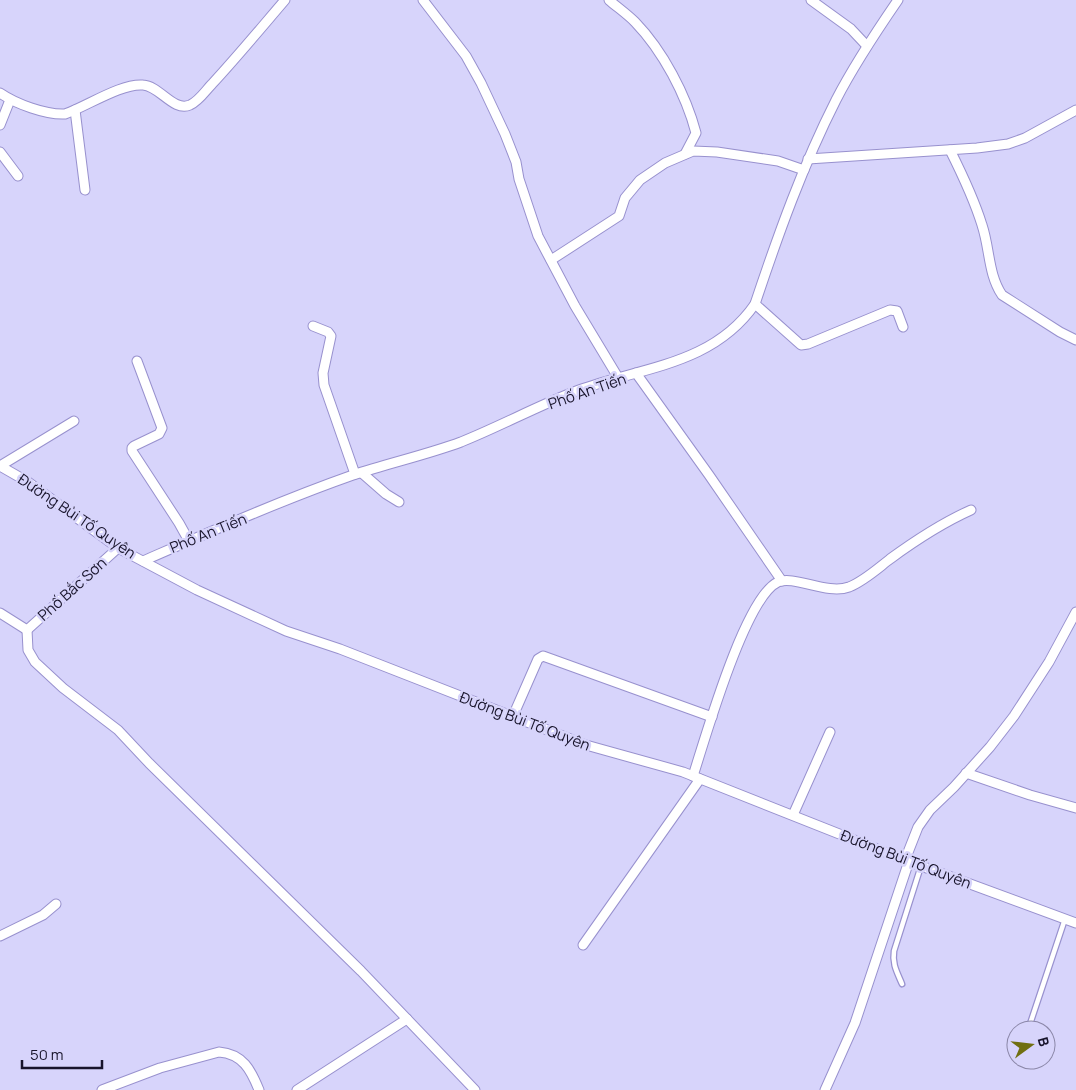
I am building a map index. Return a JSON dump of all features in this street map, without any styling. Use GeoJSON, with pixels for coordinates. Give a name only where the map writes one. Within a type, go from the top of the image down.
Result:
{"type":"FeatureCollection","features":[{"type":"Feature","properties":{"kind":"street"},"geometry":{"type":"LineString","coordinates":[[0,94],[10,100],[36,109],[59,114],[75,110],[119,89],[135,85],[145,85],[156,90],[175,104],[190,105],[225,70],[285,0]]}},
{"type":"Feature","properties":{"kind":"street"},"geometry":{"type":"LineString","coordinates":[[423,0],[466,56],[491,104],[516,162],[521,187],[538,236],[575,306],[620,379]]}},
{"type":"Feature","properties":{"kind":"street"},"geometry":{"type":"LineString","coordinates":[[608,0],[634,21],[656,48],[690,111],[696,133],[685,154]]}},
{"type":"Feature","properties":{"kind":"street"},"geometry":{"type":"LineString","coordinates":[[811,0],[851,29],[867,46]]}},
{"type":"Feature","properties":{"kind":"street","name":"Phố An Tiến"},"geometry":{"type":"LineString","coordinates":[[143,560],[358,473],[459,442],[503,425],[580,390],[657,368],[708,347],[726,336],[740,324],[755,304],[808,159],[836,99],[867,46],[898,0]]}},
{"type":"Feature","properties":{"kind":"street"},"geometry":{"type":"LineString","coordinates":[[0,125],[10,100]]}},
{"type":"Feature","properties":{"kind":"street"},"geometry":{"type":"LineString","coordinates":[[75,110],[86,190]]}},
{"type":"Feature","properties":{"kind":"street"},"geometry":{"type":"LineString","coordinates":[[808,159],[977,148],[1008,144],[1025,138],[1076,110]]}},
{"type":"Feature","properties":{"kind":"street"},"geometry":{"type":"LineString","coordinates":[[950,150],[977,210],[983,227],[993,278],[1002,295],[1076,340]]}},
{"type":"Feature","properties":{"kind":"street"},"geometry":{"type":"LineString","coordinates":[[551,260],[619,216],[625,198],[640,180],[665,163],[693,151],[717,152],[778,161],[804,170]]}},
{"type":"Feature","properties":{"kind":"street"},"geometry":{"type":"LineString","coordinates":[[0,152],[18,176]]}},
{"type":"Feature","properties":{"kind":"street"},"geometry":{"type":"LineString","coordinates":[[755,304],[801,345],[808,344],[890,310],[897,312],[903,327]]}},
{"type":"Feature","properties":{"kind":"street"},"geometry":{"type":"LineString","coordinates":[[313,326],[328,332],[331,336],[323,373],[324,385],[358,473],[399,502]]}},
{"type":"Feature","properties":{"kind":"street"},"geometry":{"type":"LineString","coordinates":[[137,361],[162,428],[159,434],[134,446],[132,451],[179,523],[188,541]]}},
{"type":"Feature","properties":{"kind":"street"},"geometry":{"type":"LineString","coordinates":[[636,373],[710,475],[782,581]]}},
{"type":"Feature","properties":{"kind":"street"},"geometry":{"type":"LineString","coordinates":[[0,466],[74,422]]}},
{"type":"Feature","properties":{"kind":"street","name":"Đường Bùi Tố Quyên"},"geometry":{"type":"LineString","coordinates":[[0,466],[28,482],[118,548],[197,590],[286,631],[340,649],[586,745],[697,777],[921,866],[1076,923]]}},
{"type":"Feature","properties":{"kind":"street"},"geometry":{"type":"LineString","coordinates":[[583,945],[697,777],[712,717],[737,646],[755,609],[768,591],[777,583],[787,580],[827,589],[847,588],[861,581],[932,529],[971,510]]}},
{"type":"Feature","properties":{"kind":"street","name":"Phố Bắc Sơn"},"geometry":{"type":"LineString","coordinates":[[0,613],[27,630],[118,548]]}},
{"type":"Feature","properties":{"kind":"street"},"geometry":{"type":"LineString","coordinates":[[825,1090],[855,1023],[918,827],[930,810],[966,773],[1014,716],[1049,662],[1076,612]]}},
{"type":"Feature","properties":{"kind":"street"},"geometry":{"type":"LineString","coordinates":[[27,630],[28,650],[35,662],[63,688],[118,730],[149,763],[361,971],[475,1090]]}},
{"type":"Feature","properties":{"kind":"street"},"geometry":{"type":"LineString","coordinates":[[513,716],[538,659],[543,656],[712,717]]}},
{"type":"Feature","properties":{"kind":"street"},"geometry":{"type":"LineString","coordinates":[[793,815],[830,732]]}},
{"type":"Feature","properties":{"kind":"street"},"geometry":{"type":"LineString","coordinates":[[966,773],[1076,808]]}},
{"type":"Feature","properties":{"kind":"street"},"geometry":{"type":"LineString","coordinates":[[0,936],[43,915],[56,904]]}},
{"type":"Feature","properties":{"kind":"street"},"geometry":{"type":"LineString","coordinates":[[297,1090],[407,1020]]}},
{"type":"Feature","properties":{"kind":"street"},"geometry":{"type":"LineString","coordinates":[[102,1090],[160,1068],[219,1052],[228,1053],[241,1059],[247,1065],[259,1090]]}},
{"type":"Feature","properties":{"kind":"lane"},"geometry":{"type":"LineString","coordinates":[[902,984],[895,969],[894,951],[921,866]]}},
{"type":"Feature","properties":{"kind":"lane"},"geometry":{"type":"LineString","coordinates":[[1031,1020],[1065,919]]}}]}
